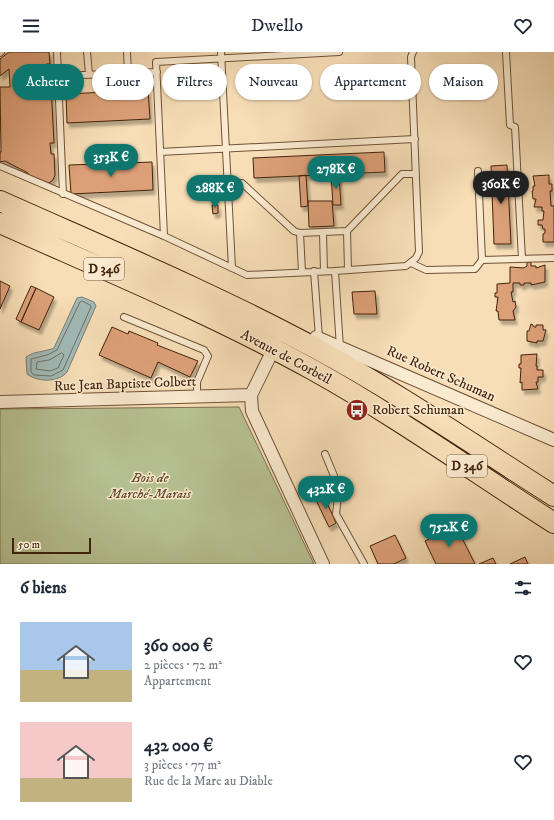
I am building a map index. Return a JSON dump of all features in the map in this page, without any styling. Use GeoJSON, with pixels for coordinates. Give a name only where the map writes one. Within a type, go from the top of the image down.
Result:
{"type":"FeatureCollection","features":[{"type":"Feature","properties":{"kind":"main road","name":"D 346"},"geometry":{"type":"LineString","coordinates":[[0,201],[238,309],[282,331],[375,383],[554,496]]}},
{"type":"Feature","properties":{"kind":"main road","name":"Avenue de Corbeil"},"geometry":{"type":"LineString","coordinates":[[0,223],[207,316],[314,370],[552,517]]}},
{"type":"Feature","properties":{"kind":"street"},"geometry":{"type":"LineString","coordinates":[[282,331],[251,396],[252,411],[323,564]]}},
{"type":"Feature","properties":{"kind":"street","name":"Rue Robert Schuman"},"geometry":{"type":"LineString","coordinates":[[317,337],[554,440]]}},
{"type":"Feature","properties":{"kind":"street","name":"Rue Jean Baptiste Colbert"},"geometry":{"type":"LineString","coordinates":[[0,402],[251,396]]}},
{"type":"Feature","properties":{"kind":"lane"},"geometry":{"type":"LineString","coordinates":[[57,52],[58,64]]}},
{"type":"Feature","properties":{"kind":"lane"},"geometry":{"type":"LineString","coordinates":[[87,52],[89,74]]}},
{"type":"Feature","properties":{"kind":"lane"},"geometry":{"type":"LineString","coordinates":[[127,52],[128,64]]}},
{"type":"Feature","properties":{"kind":"lane"},"geometry":{"type":"LineString","coordinates":[[164,236],[156,62],[221,55],[339,52]]}},
{"type":"Feature","properties":{"kind":"lane"},"geometry":{"type":"LineString","coordinates":[[0,166],[164,236],[247,275],[406,266],[411,263],[419,252],[411,57],[413,52]]}},
{"type":"Feature","properties":{"kind":"lane"},"geometry":{"type":"LineString","coordinates":[[506,52],[510,125],[515,128],[522,259]]}},
{"type":"Feature","properties":{"kind":"lane"},"geometry":{"type":"LineString","coordinates":[[221,55],[232,268]]}},
{"type":"Feature","properties":{"kind":"lane"},"geometry":{"type":"LineString","coordinates":[[84,74],[92,74]]}},
{"type":"Feature","properties":{"kind":"lane"},"geometry":{"type":"LineString","coordinates":[[59,100],[63,194]]}},
{"type":"Feature","properties":{"kind":"lane"},"geometry":{"type":"LineString","coordinates":[[160,152],[225,150],[415,139]]}},
{"type":"Feature","properties":{"kind":"lane"},"geometry":{"type":"LineString","coordinates":[[411,263],[426,270],[475,269],[482,260],[478,171]]}},
{"type":"Feature","properties":{"kind":"lane"},"geometry":{"type":"LineString","coordinates":[[348,270],[347,232],[402,174],[416,174]]}},
{"type":"Feature","properties":{"kind":"lane"},"geometry":{"type":"LineString","coordinates":[[227,184],[242,183],[294,231],[300,233],[347,232]]}},
{"type":"Feature","properties":{"kind":"lane"},"geometry":{"type":"LineString","coordinates":[[323,232],[324,271]]}},
{"type":"Feature","properties":{"kind":"lane"},"geometry":{"type":"LineString","coordinates":[[300,233],[302,272]]}},
{"type":"Feature","properties":{"kind":"lane"},"geometry":{"type":"LineString","coordinates":[[482,260],[554,258]]}},
{"type":"Feature","properties":{"kind":"lane"},"geometry":{"type":"LineString","coordinates":[[314,271],[317,337]]}},
{"type":"Feature","properties":{"kind":"lane"},"geometry":{"type":"LineString","coordinates":[[335,271],[340,348]]}},
{"type":"Feature","properties":{"kind":"lane"},"geometry":{"type":"LineString","coordinates":[[124,317],[204,350],[208,356],[197,382],[197,397]]}},
{"type":"Feature","properties":{"kind":"lane"},"geometry":{"type":"LineString","coordinates":[[325,454],[339,488],[336,514],[364,564]]}},
{"type":"Feature","properties":{"kind":"green space","name":"Bois de Marché-Marais"},"geometry":{"type":"Polygon","coordinates":[[[239,407],[314,564],[0,564],[0,409],[239,407]]]}},
{"type":"Feature","properties":{"kind":"water"},"geometry":{"type":"Polygon","coordinates":[[[82,297],[94,302],[96,306],[67,372],[63,376],[53,380],[42,380],[31,377],[27,374],[26,357],[54,348],[77,298],[82,297]]]}},
{"type":"Feature","properties":{"kind":"building"},"geometry":{"type":"Polygon","coordinates":[[[9,52],[49,52],[50,64],[12,64],[12,100],[52,100],[54,143],[50,143],[51,154],[54,154],[55,175],[53,180],[49,183],[29,176],[28,173],[5,161],[0,162],[0,87],[10,87],[9,69],[0,76],[0,59],[9,52]]]}},
{"type":"Feature","properties":{"kind":"building"},"geometry":{"type":"Polygon","coordinates":[[[84,93],[92,93],[92,100],[149,100],[150,119],[67,123],[66,100],[84,100],[84,93]]]}},
{"type":"Feature","properties":{"kind":"building"},"geometry":{"type":"Polygon","coordinates":[[[384,152],[385,172],[254,178],[253,158],[384,152]]]}},
{"type":"Feature","properties":{"kind":"building"},"geometry":{"type":"Polygon","coordinates":[[[152,162],[153,190],[71,194],[69,165],[152,162]]]}},
{"type":"Feature","properties":{"kind":"building"},"geometry":{"type":"Polygon","coordinates":[[[507,165],[511,244],[494,244],[491,166],[507,165]]]}},
{"type":"Feature","properties":{"kind":"building"},"geometry":{"type":"Polygon","coordinates":[[[331,174],[339,174],[341,205],[333,205],[331,174]]]}},
{"type":"Feature","properties":{"kind":"building"},"geometry":{"type":"Polygon","coordinates":[[[306,175],[308,206],[301,207],[299,176],[306,175]]]}},
{"type":"Feature","properties":{"kind":"building"},"geometry":{"type":"Polygon","coordinates":[[[549,175],[549,184],[552,184],[552,191],[550,191],[551,206],[554,206],[554,242],[543,242],[543,234],[545,233],[545,229],[543,229],[542,225],[538,225],[538,220],[543,220],[544,211],[542,211],[542,207],[534,207],[536,199],[533,199],[532,191],[533,186],[535,186],[533,176],[549,175]]]}},
{"type":"Feature","properties":{"kind":"building"},"geometry":{"type":"Polygon","coordinates":[[[308,201],[332,201],[334,226],[309,227],[308,201]]]}},
{"type":"Feature","properties":{"kind":"building"},"geometry":{"type":"Polygon","coordinates":[[[212,205],[218,205],[218,213],[213,214],[212,205]]]}},
{"type":"Feature","properties":{"kind":"building"},"geometry":{"type":"Polygon","coordinates":[[[527,262],[531,262],[531,266],[536,266],[536,268],[545,265],[545,282],[531,285],[531,283],[524,283],[524,285],[520,285],[520,283],[513,283],[513,292],[511,292],[513,302],[515,301],[516,307],[513,311],[515,320],[499,320],[498,311],[496,311],[498,297],[495,297],[495,293],[497,293],[497,284],[510,283],[510,267],[524,268],[527,266],[527,262]]]}},
{"type":"Feature","properties":{"kind":"building"},"geometry":{"type":"Polygon","coordinates":[[[0,281],[10,286],[0,309],[0,281]]]}},
{"type":"Feature","properties":{"kind":"building"},"geometry":{"type":"Polygon","coordinates":[[[31,286],[36,288],[21,322],[16,319],[31,286]]]}},
{"type":"Feature","properties":{"kind":"building"},"geometry":{"type":"Polygon","coordinates":[[[36,288],[54,297],[39,330],[21,322],[36,288]]]}},
{"type":"Feature","properties":{"kind":"building"},"geometry":{"type":"Polygon","coordinates":[[[375,291],[377,314],[354,314],[352,292],[375,291]]]}},
{"type":"Feature","properties":{"kind":"building"},"geometry":{"type":"Polygon","coordinates":[[[531,324],[534,327],[536,327],[536,325],[543,325],[543,330],[546,330],[543,341],[537,341],[537,343],[527,341],[527,331],[529,331],[531,324]]]}},
{"type":"Feature","properties":{"kind":"building"},"geometry":{"type":"Polygon","coordinates":[[[112,327],[128,334],[129,331],[158,343],[157,345],[198,361],[190,377],[158,362],[151,378],[99,355],[112,327]]]}},
{"type":"Feature","properties":{"kind":"building"},"geometry":{"type":"Polygon","coordinates":[[[537,354],[537,370],[543,370],[543,377],[538,377],[538,382],[536,382],[538,389],[522,390],[522,382],[520,383],[521,368],[519,368],[519,364],[521,364],[521,355],[537,354]]]}},
{"type":"Feature","properties":{"kind":"building"},"geometry":{"type":"Polygon","coordinates":[[[323,494],[336,523],[329,527],[315,498],[323,494]]]}},
{"type":"Feature","properties":{"kind":"building"},"geometry":{"type":"Polygon","coordinates":[[[456,526],[475,564],[436,564],[425,541],[456,526]]]}},
{"type":"Feature","properties":{"kind":"building"},"geometry":{"type":"Polygon","coordinates":[[[395,535],[406,558],[394,564],[378,564],[370,546],[395,535]]]}},
{"type":"Feature","properties":{"kind":"building"},"geometry":{"type":"Polygon","coordinates":[[[525,557],[528,564],[510,564],[525,557]]]}},
{"type":"Feature","properties":{"kind":"building"},"geometry":{"type":"Polygon","coordinates":[[[493,558],[496,564],[479,564],[493,558]]]}},
{"type":"Feature","properties":{"kind":"place","name":"Robert Schuman"},"geometry":{"type":"Point","coordinates":[357,410]}}]}
